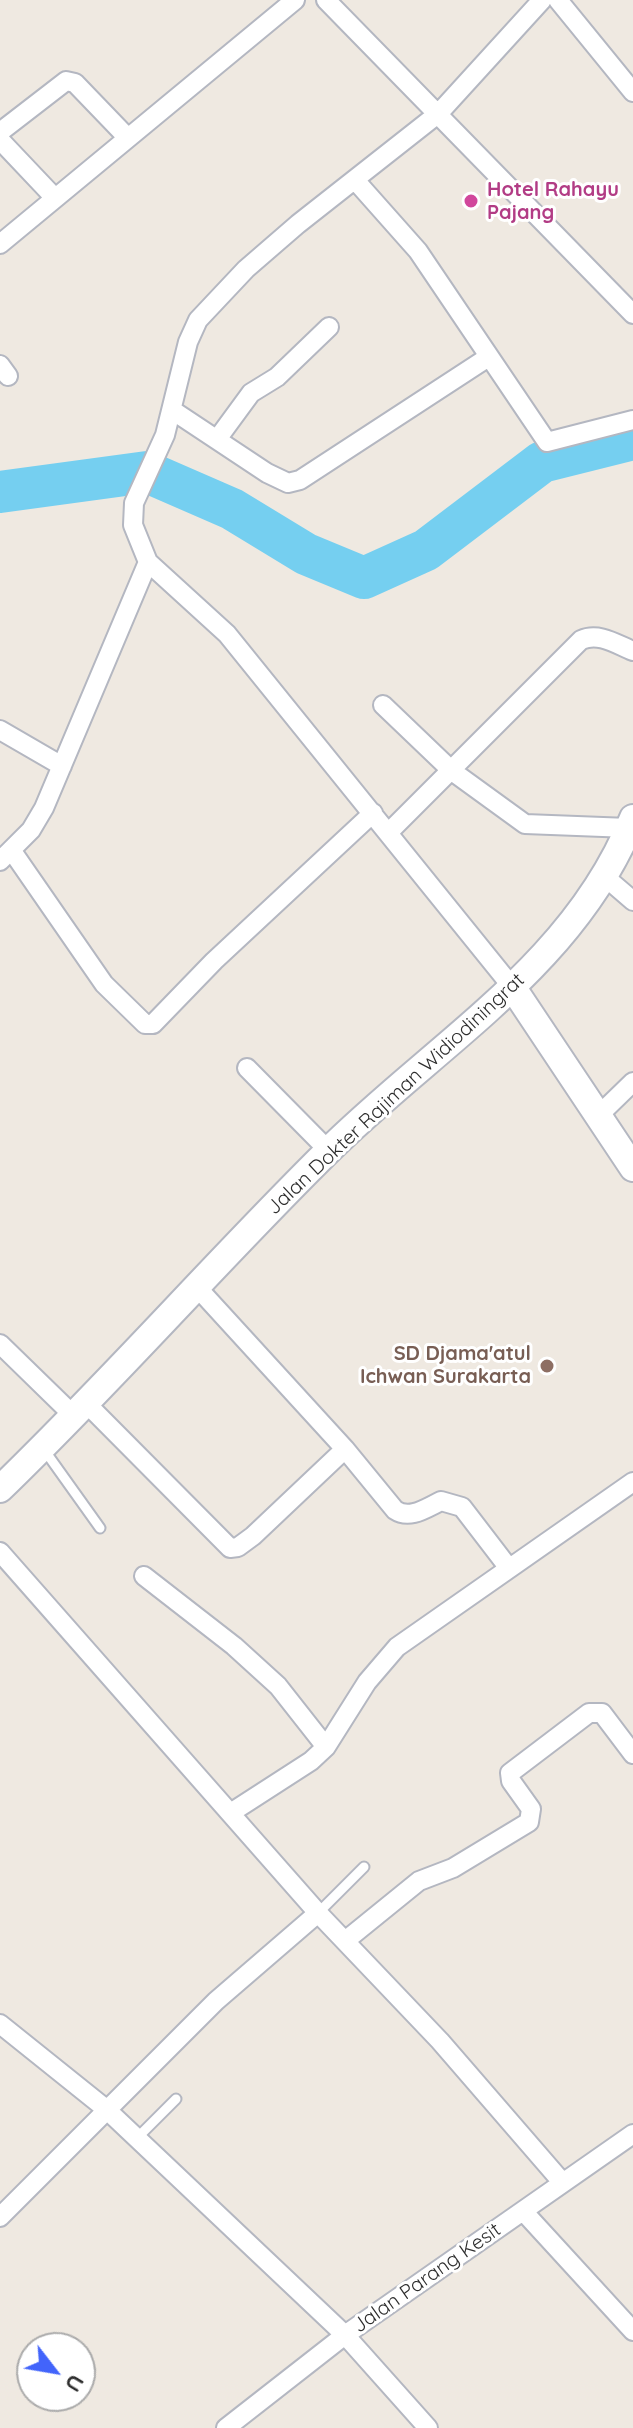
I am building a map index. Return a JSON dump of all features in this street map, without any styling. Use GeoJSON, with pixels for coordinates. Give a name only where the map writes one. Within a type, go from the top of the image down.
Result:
{"type":"FeatureCollection","features":[{"type":"Feature","properties":{"kind":"main road","name":"Jalan Dokter Rajiman Widiodiningrat"},"geometry":{"type":"LineString","coordinates":[[0,1489],[81,1410],[195,1285],[328,1150],[513,988],[572,923],[604,876],[631,823]]}},
{"type":"Feature","properties":{"kind":"main road"},"geometry":{"type":"LineString","coordinates":[[513,988],[600,1114],[633,1168]]}},
{"type":"Feature","properties":{"kind":"street"},"geometry":{"type":"LineString","coordinates":[[0,244],[126,136],[295,0]]}},
{"type":"Feature","properties":{"kind":"street"},"geometry":{"type":"LineString","coordinates":[[326,0],[633,314]]}},
{"type":"Feature","properties":{"kind":"street"},"geometry":{"type":"LineString","coordinates":[[513,988],[227,634],[148,562],[133,525],[138,490],[165,435],[188,342],[198,320],[246,269],[439,113],[542,0]]}},
{"type":"Feature","properties":{"kind":"street"},"geometry":{"type":"LineString","coordinates":[[558,0],[633,92]]}},
{"type":"Feature","properties":{"kind":"street"},"geometry":{"type":"LineString","coordinates":[[0,132],[66,81],[75,83],[126,136]]}},
{"type":"Feature","properties":{"kind":"street"},"geometry":{"type":"LineString","coordinates":[[0,140],[54,197]]}},
{"type":"Feature","properties":{"kind":"street"},"geometry":{"type":"LineString","coordinates":[[355,180],[418,251],[456,303],[487,358],[547,442],[633,420]]}},
{"type":"Feature","properties":{"kind":"street"},"geometry":{"type":"LineString","coordinates":[[218,438],[251,393],[277,377],[329,327]]}},
{"type":"Feature","properties":{"kind":"street"},"geometry":{"type":"LineString","coordinates":[[172,410],[267,473],[288,483],[300,480],[487,358]]}},
{"type":"Feature","properties":{"kind":"street"},"geometry":{"type":"LineString","coordinates":[[148,562],[62,766],[31,830],[6,856],[104,984],[145,1024],[153,1024],[214,961],[373,813]]}},
{"type":"Feature","properties":{"kind":"street"},"geometry":{"type":"LineString","coordinates":[[388,833],[581,640],[590,635],[633,651]]}},
{"type":"Feature","properties":{"kind":"street"},"geometry":{"type":"LineString","coordinates":[[383,705],[452,771],[525,824],[631,823]]}},
{"type":"Feature","properties":{"kind":"street"},"geometry":{"type":"LineString","coordinates":[[0,730],[62,766]]}},
{"type":"Feature","properties":{"kind":"street"},"geometry":{"type":"LineString","coordinates":[[604,876],[633,901]]}},
{"type":"Feature","properties":{"kind":"street"},"geometry":{"type":"LineString","coordinates":[[247,1068],[328,1150]]}},
{"type":"Feature","properties":{"kind":"street"},"geometry":{"type":"LineString","coordinates":[[600,1114],[633,1082]]}},
{"type":"Feature","properties":{"kind":"street"},"geometry":{"type":"LineString","coordinates":[[195,1285],[403,1515],[441,1501],[462,1507],[508,1567]]}},
{"type":"Feature","properties":{"kind":"street"},"geometry":{"type":"LineString","coordinates":[[0,1344],[81,1410],[230,1548],[238,1547],[253,1536],[345,1449]]}},
{"type":"Feature","properties":{"kind":"street"},"geometry":{"type":"LineString","coordinates":[[232,1812],[311,1761],[326,1747],[367,1682],[397,1647],[633,1482]]}},
{"type":"Feature","properties":{"kind":"street"},"geometry":{"type":"LineString","coordinates":[[0,1552],[318,1913],[440,2041],[562,2182]]}},
{"type":"Feature","properties":{"kind":"street"},"geometry":{"type":"LineString","coordinates":[[144,1576],[259,1669],[326,1747]]}},
{"type":"Feature","properties":{"kind":"street"},"geometry":{"type":"LineString","coordinates":[[345,1941],[425,1877],[453,1868],[529,1822],[531,1809],[511,1781],[510,1773],[589,1713],[602,1713],[633,1754]]}},
{"type":"Feature","properties":{"kind":"street"},"geometry":{"type":"LineString","coordinates":[[0,2217],[216,2001],[318,1913]]}},
{"type":"Feature","properties":{"kind":"street"},"geometry":{"type":"LineString","coordinates":[[0,2024],[106,2109],[137,2138],[345,2335],[428,2428]]}},
{"type":"Feature","properties":{"kind":"street","name":"Jalan Parang Kesit"},"geometry":{"type":"LineString","coordinates":[[226,2428],[345,2335],[633,2134]]}},
{"type":"Feature","properties":{"kind":"street"},"geometry":{"type":"LineString","coordinates":[[523,2211],[633,2331]]}},
{"type":"Feature","properties":{"kind":"lane"},"geometry":{"type":"LineString","coordinates":[[43,1448],[100,1528]]}},
{"type":"Feature","properties":{"kind":"lane"},"geometry":{"type":"LineString","coordinates":[[318,1913],[364,1867]]}},
{"type":"Feature","properties":{"kind":"lane"},"geometry":{"type":"LineString","coordinates":[[137,2138],[176,2099]]}},
{"type":"Feature","properties":{"kind":"waterway"},"geometry":{"type":"LineString","coordinates":[[0,492],[147,472],[232,509],[306,554],[364,578],[426,550],[542,462],[633,439]]}},
{"type":"Feature","properties":{"kind":"place","name":"Hotel Rahayu Pajang"},"geometry":{"type":"Point","coordinates":[471,201]}},
{"type":"Feature","properties":{"kind":"place","name":"SD Djama'atul Ichwan Surakarta"},"geometry":{"type":"Point","coordinates":[547,1366]}}]}
